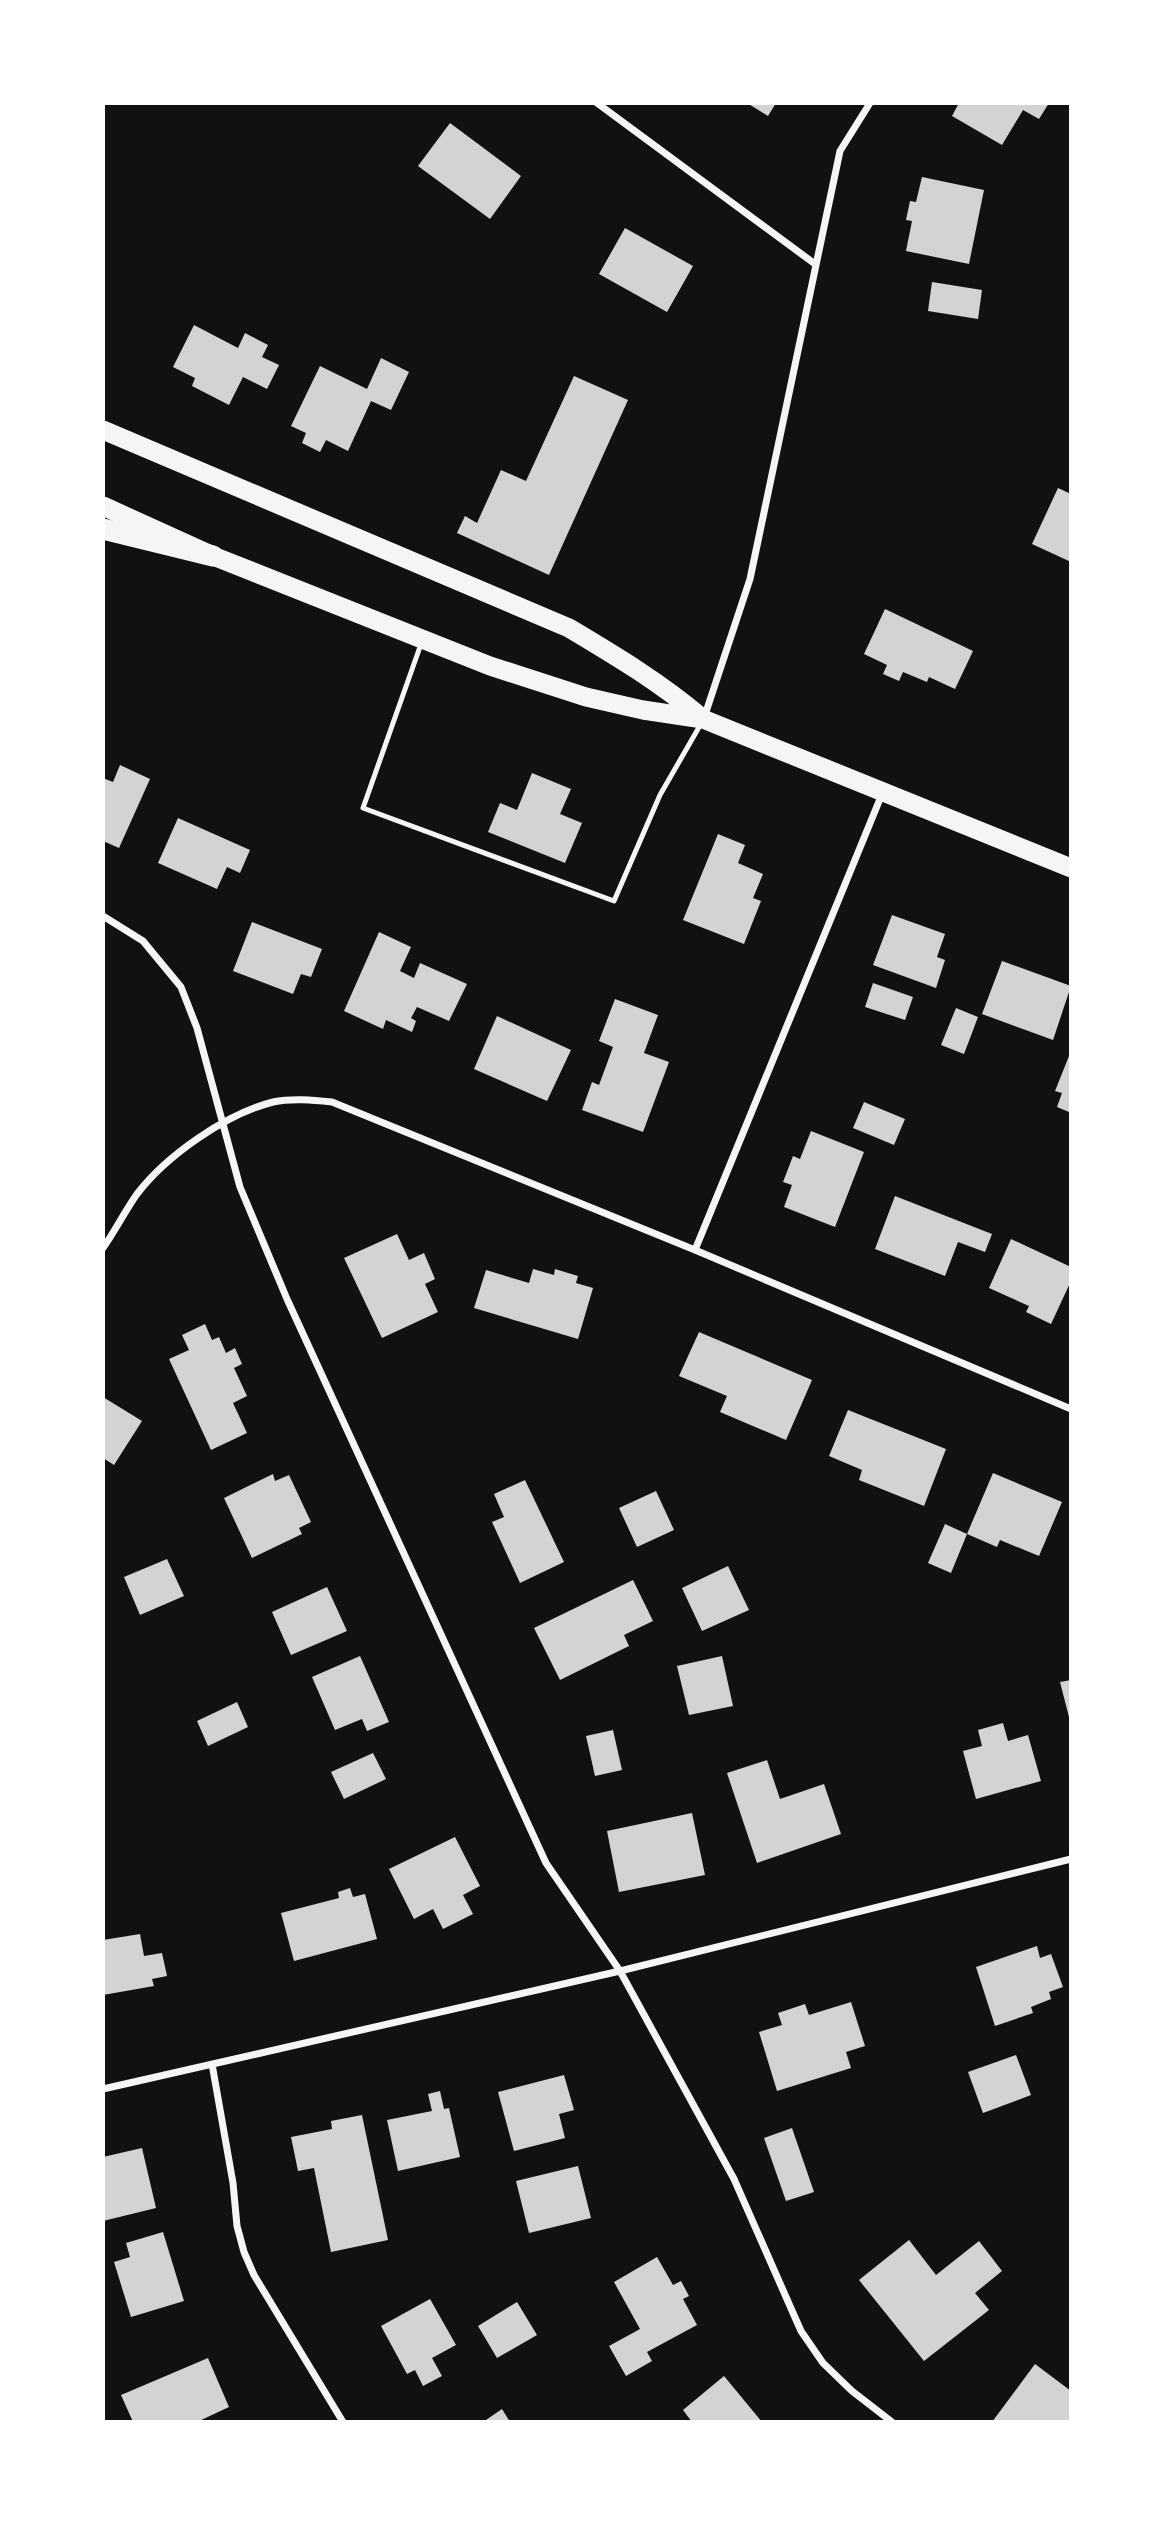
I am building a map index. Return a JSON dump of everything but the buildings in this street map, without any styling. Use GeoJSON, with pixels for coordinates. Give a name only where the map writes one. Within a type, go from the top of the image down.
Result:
{"type":"FeatureCollection","features":[{"type":"Feature","properties":{"kind":"highway"},"geometry":{"type":"LineString","coordinates":[[103,430],[569,628],[670,691],[703,719]]}},
{"type":"Feature","properties":{"kind":"highway"},"geometry":{"type":"LineString","coordinates":[[103,506],[213,556],[490,666],[586,697],[643,710],[703,719],[1071,868]]}},
{"type":"Feature","properties":{"kind":"highway"},"geometry":{"type":"LineString","coordinates":[[103,529],[213,556]]}},
{"type":"Feature","properties":{"kind":"street"},"geometry":{"type":"LineString","coordinates":[[597,103],[815,264]]}},
{"type":"Feature","properties":{"kind":"street"},"geometry":{"type":"LineString","coordinates":[[703,719],[750,579],[840,151],[870,103]]}},
{"type":"Feature","properties":{"kind":"street"},"geometry":{"type":"LineString","coordinates":[[695,1250],[883,792]]}},
{"type":"Feature","properties":{"kind":"street"},"geometry":{"type":"LineString","coordinates":[[103,916],[143,941],[181,987],[197,1028],[240,1187],[287,1299],[546,1863],[620,1971],[734,2179],[801,2331],[823,2363],[852,2391],[892,2422]]}},
{"type":"Feature","properties":{"kind":"street"},"geometry":{"type":"LineString","coordinates":[[103,1248],[138,1194],[172,1158],[223,1124],[243,1113],[274,1102],[302,1099],[332,1102],[695,1250],[1071,1409]]}},
{"type":"Feature","properties":{"kind":"street"},"geometry":{"type":"LineString","coordinates":[[103,2089],[620,1971],[1071,1859]]}},
{"type":"Feature","properties":{"kind":"street"},"geometry":{"type":"LineString","coordinates":[[212,2064],[233,2183],[237,2226],[244,2252],[254,2275],[342,2422]]}},
{"type":"Feature","properties":{"kind":"lane"},"geometry":{"type":"LineString","coordinates":[[422,638],[363,808],[614,901],[660,795],[703,719]]}}]}
